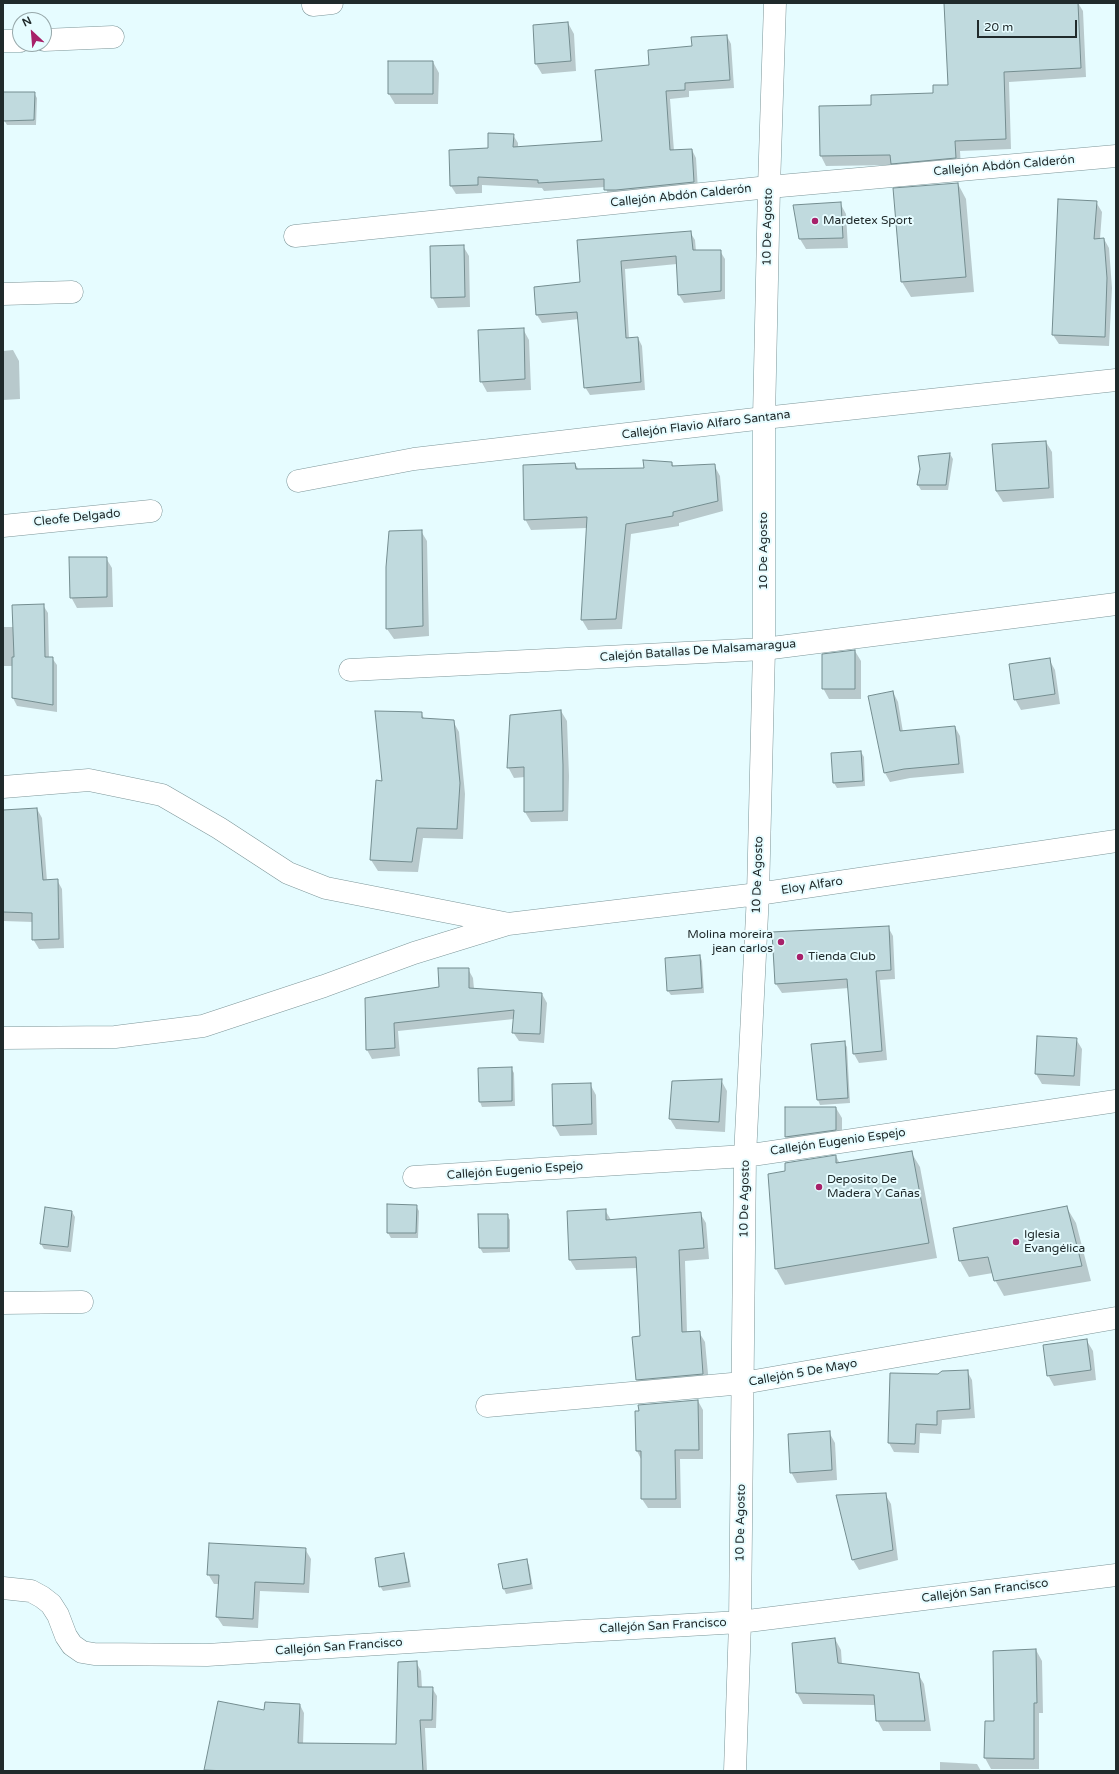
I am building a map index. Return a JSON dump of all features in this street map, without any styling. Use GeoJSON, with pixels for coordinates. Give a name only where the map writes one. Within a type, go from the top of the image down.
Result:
{"type":"FeatureCollection","features":[{"type":"Feature","properties":{"kind":"street","name":"10 De Agosto"},"geometry":{"type":"LineString","coordinates":[[736,1771],[740,1622],[745,1156],[758,894],[764,649],[764,418],[775,3]]}},
{"type":"Feature","properties":{"kind":"street"},"geometry":{"type":"LineString","coordinates":[[52,40],[114,37]]}},
{"type":"Feature","properties":{"kind":"street","name":"Callejón Abdón Calderón"},"geometry":{"type":"LineString","coordinates":[[295,236],[769,187],[1116,156]]}},
{"type":"Feature","properties":{"kind":"street"},"geometry":{"type":"LineString","coordinates":[[3,294],[72,292]]}},
{"type":"Feature","properties":{"kind":"street","name":"Callejón Flavio Alfaro Santana"},"geometry":{"type":"LineString","coordinates":[[298,481],[414,459],[764,418],[1116,380]]}},
{"type":"Feature","properties":{"kind":"street","name":"Cleofe Delgado"},"geometry":{"type":"LineString","coordinates":[[3,526],[151,511]]}},
{"type":"Feature","properties":{"kind":"street","name":"Calejón Batallas De Malsamaragua"},"geometry":{"type":"LineString","coordinates":[[350,670],[764,649],[1116,604]]}},
{"type":"Feature","properties":{"kind":"street"},"geometry":{"type":"LineString","coordinates":[[3,787],[89,780],[162,795],[219,828],[288,873],[326,888],[508,924]]}},
{"type":"Feature","properties":{"kind":"street","name":"Eloy Alfaro"},"geometry":{"type":"LineString","coordinates":[[508,924],[758,894],[1116,841]]}},
{"type":"Feature","properties":{"kind":"street"},"geometry":{"type":"LineString","coordinates":[[3,1038],[115,1037],[203,1026],[324,986],[414,953],[508,924]]}},
{"type":"Feature","properties":{"kind":"street","name":"Callejón Eugenio Espejo"},"geometry":{"type":"LineString","coordinates":[[414,1177],[745,1156],[1116,1101]]}},
{"type":"Feature","properties":{"kind":"street"},"geometry":{"type":"LineString","coordinates":[[3,1303],[82,1302]]}},
{"type":"Feature","properties":{"kind":"street","name":"Callejón 5 De Mayo"},"geometry":{"type":"LineString","coordinates":[[487,1406],[743,1383],[1116,1318]]}},
{"type":"Feature","properties":{"kind":"street","name":"Callejón San Francisco"},"geometry":{"type":"LineString","coordinates":[[3,1588],[31,1591],[46,1600],[58,1615],[66,1636],[72,1645],[82,1652],[94,1654],[207,1656],[740,1622],[1116,1575]]}},
{"type":"Feature","properties":{"kind":"building"},"geometry":{"type":"Polygon","coordinates":[[[944,3],[1078,3],[1081,68],[1004,72],[1006,139],[955,141],[956,158],[891,164],[890,155],[820,156],[819,106],[871,105],[871,95],[933,93],[933,85],[948,85],[944,3]]]}},
{"type":"Feature","properties":{"kind":"building"},"geometry":{"type":"Polygon","coordinates":[[[568,22],[571,61],[535,64],[533,25],[568,22]]]}},
{"type":"Feature","properties":{"kind":"building"},"geometry":{"type":"Polygon","coordinates":[[[727,35],[730,80],[685,83],[685,90],[666,91],[670,150],[692,149],[694,182],[604,190],[604,179],[538,183],[538,180],[478,177],[478,185],[450,186],[449,150],[488,148],[488,133],[514,134],[513,147],[602,141],[595,70],[649,65],[648,50],[692,46],[691,37],[727,35]]]}},
{"type":"Feature","properties":{"kind":"building"},"geometry":{"type":"Polygon","coordinates":[[[388,61],[433,61],[433,94],[388,94],[388,61]]]}},
{"type":"Feature","properties":{"kind":"building"},"geometry":{"type":"Polygon","coordinates":[[[3,92],[35,92],[34,120],[3,121],[3,92]]]}},
{"type":"Feature","properties":{"kind":"building"},"geometry":{"type":"Polygon","coordinates":[[[958,183],[966,277],[901,282],[893,188],[958,183]]]}},
{"type":"Feature","properties":{"kind":"building"},"geometry":{"type":"Polygon","coordinates":[[[1058,199],[1097,201],[1094,239],[1104,238],[1107,278],[1105,337],[1052,335],[1058,199]]]}},
{"type":"Feature","properties":{"kind":"building"},"geometry":{"type":"Polygon","coordinates":[[[841,202],[843,238],[799,239],[793,205],[841,202]]]}},
{"type":"Feature","properties":{"kind":"building"},"geometry":{"type":"Polygon","coordinates":[[[691,231],[693,250],[721,250],[721,291],[678,295],[676,256],[621,261],[626,338],[638,337],[641,382],[584,388],[577,312],[536,315],[534,287],[580,282],[577,240],[691,231]]]}},
{"type":"Feature","properties":{"kind":"building"},"geometry":{"type":"Polygon","coordinates":[[[464,245],[465,297],[431,298],[430,246],[464,245]]]}},
{"type":"Feature","properties":{"kind":"building"},"geometry":{"type":"Polygon","coordinates":[[[524,328],[525,379],[480,382],[478,330],[524,328]]]}},
{"type":"Feature","properties":{"kind":"building"},"geometry":{"type":"Polygon","coordinates":[[[1046,441],[1049,488],[996,491],[992,444],[1046,441]]]}},
{"type":"Feature","properties":{"kind":"building"},"geometry":{"type":"Polygon","coordinates":[[[950,453],[946,485],[917,485],[920,469],[918,456],[950,453]]]}},
{"type":"Feature","properties":{"kind":"building"},"geometry":{"type":"Polygon","coordinates":[[[643,460],[672,462],[672,466],[715,464],[718,501],[673,512],[673,516],[626,524],[616,619],[581,620],[587,517],[524,520],[523,465],[575,463],[576,469],[644,468],[643,460]]]}},
{"type":"Feature","properties":{"kind":"building"},"geometry":{"type":"Polygon","coordinates":[[[422,530],[423,626],[386,629],[386,567],[389,531],[422,530]]]}},
{"type":"Feature","properties":{"kind":"building"},"geometry":{"type":"Polygon","coordinates":[[[69,557],[107,557],[107,597],[70,598],[69,557]]]}},
{"type":"Feature","properties":{"kind":"building"},"geometry":{"type":"Polygon","coordinates":[[[44,604],[45,657],[53,657],[53,705],[12,698],[12,657],[14,657],[12,605],[44,604]]]}},
{"type":"Feature","properties":{"kind":"building"},"geometry":{"type":"Polygon","coordinates":[[[855,650],[855,689],[822,689],[822,654],[855,650]]]}},
{"type":"Feature","properties":{"kind":"building"},"geometry":{"type":"Polygon","coordinates":[[[1050,658],[1055,694],[1014,700],[1009,664],[1050,658]]]}},
{"type":"Feature","properties":{"kind":"building"},"geometry":{"type":"Polygon","coordinates":[[[893,691],[900,731],[955,726],[959,764],[904,769],[884,773],[868,696],[893,691]]]}},
{"type":"Feature","properties":{"kind":"building"},"geometry":{"type":"Polygon","coordinates":[[[561,710],[563,811],[524,812],[524,767],[507,768],[510,715],[561,710]]]}},
{"type":"Feature","properties":{"kind":"building"},"geometry":{"type":"Polygon","coordinates":[[[375,711],[422,712],[422,718],[454,720],[460,783],[457,829],[417,828],[412,862],[370,860],[376,780],[382,781],[375,711]]]}},
{"type":"Feature","properties":{"kind":"building"},"geometry":{"type":"Polygon","coordinates":[[[861,751],[863,781],[833,783],[831,753],[861,751]]]}},
{"type":"Feature","properties":{"kind":"building"},"geometry":{"type":"Polygon","coordinates":[[[37,808],[43,880],[58,879],[59,939],[32,940],[32,913],[3,912],[3,810],[37,808]]]}},
{"type":"Feature","properties":{"kind":"building"},"geometry":{"type":"Polygon","coordinates":[[[889,926],[891,970],[876,971],[882,1051],[853,1054],[847,979],[775,984],[772,932],[889,926]]]}},
{"type":"Feature","properties":{"kind":"building"},"geometry":{"type":"Polygon","coordinates":[[[700,955],[702,988],[667,991],[665,958],[700,955]]]}},
{"type":"Feature","properties":{"kind":"building"},"geometry":{"type":"Polygon","coordinates":[[[438,968],[469,968],[469,988],[542,993],[540,1034],[512,1033],[514,1010],[394,1023],[395,1048],[366,1050],[365,998],[439,987],[438,968]]]}},
{"type":"Feature","properties":{"kind":"building"},"geometry":{"type":"Polygon","coordinates":[[[1037,1036],[1077,1038],[1074,1076],[1035,1074],[1037,1036]]]}},
{"type":"Feature","properties":{"kind":"building"},"geometry":{"type":"Polygon","coordinates":[[[845,1041],[848,1098],[817,1100],[811,1044],[845,1041]]]}},
{"type":"Feature","properties":{"kind":"building"},"geometry":{"type":"Polygon","coordinates":[[[512,1067],[512,1101],[479,1102],[478,1068],[512,1067]]]}},
{"type":"Feature","properties":{"kind":"building"},"geometry":{"type":"Polygon","coordinates":[[[722,1079],[719,1122],[669,1119],[672,1081],[722,1079]]]}},
{"type":"Feature","properties":{"kind":"building"},"geometry":{"type":"Polygon","coordinates":[[[591,1083],[592,1124],[553,1126],[552,1084],[591,1083]]]}},
{"type":"Feature","properties":{"kind":"building"},"geometry":{"type":"Polygon","coordinates":[[[785,1107],[836,1107],[836,1130],[785,1137],[785,1107]]]}},
{"type":"Feature","properties":{"kind":"building"},"geometry":{"type":"Polygon","coordinates":[[[912,1151],[929,1243],[775,1269],[768,1174],[785,1171],[785,1163],[836,1155],[836,1163],[912,1151]]]}},
{"type":"Feature","properties":{"kind":"building"},"geometry":{"type":"Polygon","coordinates":[[[387,1204],[417,1205],[416,1233],[387,1233],[387,1204]]]}},
{"type":"Feature","properties":{"kind":"building","name":"Iglesia Evangélica"},"geometry":{"type":"Polygon","coordinates":[[[1067,1206],[1082,1266],[994,1281],[988,1257],[959,1261],[953,1228],[1067,1206]]]}},
{"type":"Feature","properties":{"kind":"building"},"geometry":{"type":"Polygon","coordinates":[[[45,1207],[72,1211],[68,1247],[40,1244],[45,1207]]]}},
{"type":"Feature","properties":{"kind":"building"},"geometry":{"type":"Polygon","coordinates":[[[606,1209],[606,1220],[701,1212],[704,1248],[679,1250],[682,1332],[700,1331],[703,1374],[636,1380],[632,1337],[640,1336],[636,1257],[569,1260],[567,1211],[606,1209]]]}},
{"type":"Feature","properties":{"kind":"building"},"geometry":{"type":"Polygon","coordinates":[[[478,1214],[508,1214],[508,1248],[479,1248],[478,1214]]]}},
{"type":"Feature","properties":{"kind":"building"},"geometry":{"type":"Polygon","coordinates":[[[1087,1339],[1091,1370],[1047,1376],[1043,1345],[1087,1339]]]}},
{"type":"Feature","properties":{"kind":"building"},"geometry":{"type":"Polygon","coordinates":[[[968,1370],[970,1409],[937,1411],[937,1425],[916,1424],[915,1444],[888,1443],[890,1373],[938,1374],[942,1371],[968,1370]]]}},
{"type":"Feature","properties":{"kind":"building"},"geometry":{"type":"Polygon","coordinates":[[[698,1400],[699,1450],[675,1450],[676,1499],[641,1499],[641,1451],[636,1451],[635,1411],[639,1411],[638,1405],[698,1400]]]}},
{"type":"Feature","properties":{"kind":"building"},"geometry":{"type":"Polygon","coordinates":[[[830,1431],[832,1470],[790,1473],[788,1434],[830,1431]]]}},
{"type":"Feature","properties":{"kind":"building"},"geometry":{"type":"Polygon","coordinates":[[[886,1493],[893,1550],[852,1560],[836,1495],[886,1493]]]}},
{"type":"Feature","properties":{"kind":"building"},"geometry":{"type":"Polygon","coordinates":[[[209,1543],[306,1548],[304,1584],[255,1582],[253,1619],[216,1617],[219,1575],[207,1575],[209,1543]]]}},
{"type":"Feature","properties":{"kind":"building"},"geometry":{"type":"Polygon","coordinates":[[[404,1553],[409,1582],[379,1587],[375,1558],[404,1553]]]}},
{"type":"Feature","properties":{"kind":"building"},"geometry":{"type":"Polygon","coordinates":[[[527,1559],[531,1584],[503,1589],[498,1564],[527,1559]]]}},
{"type":"Feature","properties":{"kind":"building"},"geometry":{"type":"Polygon","coordinates":[[[835,1638],[838,1663],[919,1673],[925,1721],[876,1721],[874,1695],[796,1693],[792,1643],[835,1638]]]}},
{"type":"Feature","properties":{"kind":"building"},"geometry":{"type":"Polygon","coordinates":[[[1036,1649],[1037,1703],[1034,1703],[1034,1759],[984,1758],[985,1721],[994,1721],[993,1651],[1036,1649]]]}},
{"type":"Feature","properties":{"kind":"building"},"geometry":{"type":"Polygon","coordinates":[[[417,1661],[418,1687],[433,1687],[432,1720],[420,1720],[423,1771],[204,1770],[218,1701],[264,1710],[265,1702],[300,1704],[298,1743],[396,1744],[398,1662],[417,1661]]]}},
{"type":"Feature","properties":{"kind":"place","name":"Mardetex Sport"},"geometry":{"type":"Point","coordinates":[815,221]}},
{"type":"Feature","properties":{"kind":"place","name":"Molina moreira jean carlos"},"geometry":{"type":"Point","coordinates":[781,942]}},
{"type":"Feature","properties":{"kind":"place","name":"Tienda Club"},"geometry":{"type":"Point","coordinates":[800,957]}},
{"type":"Feature","properties":{"kind":"place","name":"Deposito De Madera Y Cañas"},"geometry":{"type":"Point","coordinates":[819,1187]}},
{"type":"Feature","properties":{"kind":"place","name":"Iglesia Evangélica"},"geometry":{"type":"Point","coordinates":[1016,1242]}}]}
